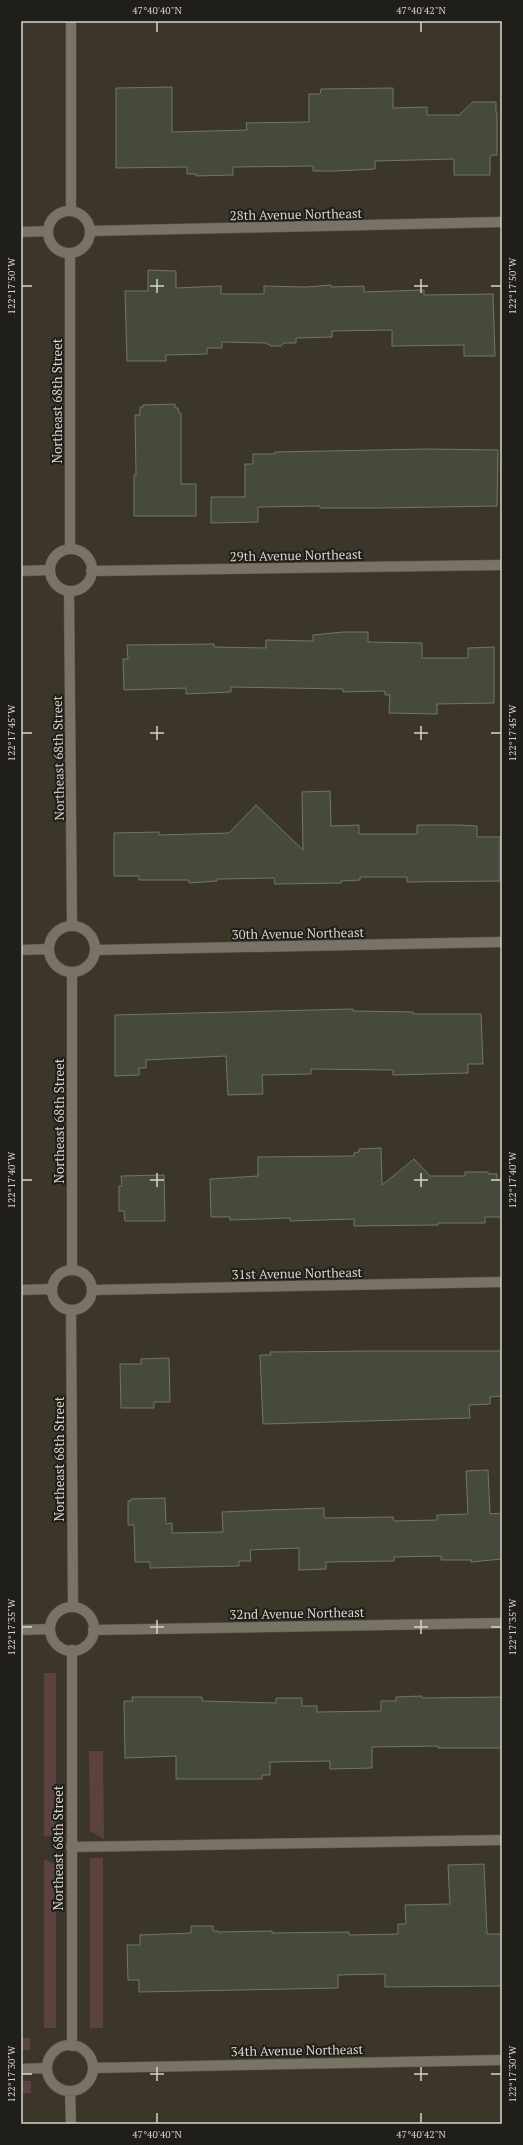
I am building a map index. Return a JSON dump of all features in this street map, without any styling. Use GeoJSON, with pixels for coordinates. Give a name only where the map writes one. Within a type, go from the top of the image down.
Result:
{"type":"FeatureCollection","features":[{"type":"Feature","properties":{"kind":"street"},"geometry":{"type":"LineString","coordinates":[[71,21],[71,210]]}},
{"type":"Feature","properties":{"kind":"street"},"geometry":{"type":"LineString","coordinates":[[71,210],[84,216],[88,222],[90,231],[87,243],[82,248],[70,253],[55,248],[50,242],[48,231],[53,217],[59,213],[71,210]]}},
{"type":"Feature","properties":{"kind":"street","name":"28th Avenue Northeast"},"geometry":{"type":"LineString","coordinates":[[90,231],[502,222]]}},
{"type":"Feature","properties":{"kind":"street"},"geometry":{"type":"LineString","coordinates":[[21,232],[48,231]]}},
{"type":"Feature","properties":{"kind":"street","name":"Northeast 68th Street"},"geometry":{"type":"LineString","coordinates":[[70,253],[70,549]]}},
{"type":"Feature","properties":{"kind":"street"},"geometry":{"type":"LineString","coordinates":[[70,549],[80,552],[90,561],[91,576],[83,587],[69,591],[56,585],[52,580],[50,570],[56,556],[70,549]]}},
{"type":"Feature","properties":{"kind":"street","name":"29th Avenue Northeast"},"geometry":{"type":"LineString","coordinates":[[91,571],[502,564]]}},
{"type":"Feature","properties":{"kind":"street"},"geometry":{"type":"LineString","coordinates":[[21,570],[50,570]]}},
{"type":"Feature","properties":{"kind":"street","name":"Northeast 68th Street"},"geometry":{"type":"LineString","coordinates":[[69,591],[72,926]]}},
{"type":"Feature","properties":{"kind":"street"},"geometry":{"type":"LineString","coordinates":[[72,926],[81,927],[88,931],[92,938],[95,950],[92,961],[87,967],[72,973],[57,967],[52,961],[49,950],[50,940],[54,934],[60,929],[72,926]]}},
{"type":"Feature","properties":{"kind":"street","name":"30th Avenue Northeast"},"geometry":{"type":"LineString","coordinates":[[95,950],[502,942]]}},
{"type":"Feature","properties":{"kind":"street"},"geometry":{"type":"LineString","coordinates":[[21,950],[49,950]]}},
{"type":"Feature","properties":{"kind":"street","name":"Northeast 68th Street"},"geometry":{"type":"LineString","coordinates":[[72,973],[72,1269]]}},
{"type":"Feature","properties":{"kind":"street"},"geometry":{"type":"LineString","coordinates":[[72,1269],[81,1271],[87,1276],[92,1290],[90,1300],[86,1305],[80,1309],[71,1310],[62,1308],[57,1304],[53,1298],[51,1289],[55,1278],[60,1273],[72,1269]]}},
{"type":"Feature","properties":{"kind":"street","name":"31st Avenue Northeast"},"geometry":{"type":"LineString","coordinates":[[92,1290],[502,1282]]}},
{"type":"Feature","properties":{"kind":"street"},"geometry":{"type":"LineString","coordinates":[[21,1290],[51,1289]]}},
{"type":"Feature","properties":{"kind":"street","name":"Northeast 68th Street"},"geometry":{"type":"LineString","coordinates":[[71,1310],[73,1607]]}},
{"type":"Feature","properties":{"kind":"street"},"geometry":{"type":"LineString","coordinates":[[73,1607],[81,1609],[87,1613],[93,1630],[87,1644],[72,1650],[56,1644],[52,1638],[50,1629],[51,1623],[60,1611],[73,1607]]}},
{"type":"Feature","properties":{"kind":"street","name":"32nd Avenue Northeast"},"geometry":{"type":"LineString","coordinates":[[93,1630],[502,1623]]}},
{"type":"Feature","properties":{"kind":"street"},"geometry":{"type":"LineString","coordinates":[[21,1630],[50,1629]]}},
{"type":"Feature","properties":{"kind":"street","name":"Northeast 68th Street"},"geometry":{"type":"LineString","coordinates":[[72,1650],[72,2046]]}},
{"type":"Feature","properties":{"kind":"street"},"geometry":{"type":"LineString","coordinates":[[71,1848],[502,1840]]}},
{"type":"Feature","properties":{"kind":"street"},"geometry":{"type":"LineString","coordinates":[[72,2046],[82,2048],[87,2053],[93,2068],[88,2083],[82,2088],[70,2091],[59,2089],[53,2084],[49,2078],[47,2068],[50,2057],[55,2051],[60,2047],[72,2046]]}},
{"type":"Feature","properties":{"kind":"street","name":"34th Avenue Northeast"},"geometry":{"type":"LineString","coordinates":[[93,2068],[502,2060]]}},
{"type":"Feature","properties":{"kind":"street"},"geometry":{"type":"LineString","coordinates":[[21,2068],[47,2068]]}},
{"type":"Feature","properties":{"kind":"street"},"geometry":{"type":"LineString","coordinates":[[70,2091],[71,2124]]}},
{"type":"Feature","properties":{"kind":"shaded area"},"geometry":{"type":"Polygon","coordinates":[[[44,1673],[56,1673],[56,1834],[44,1837],[44,1673]]]}},
{"type":"Feature","properties":{"kind":"shaded area"},"geometry":{"type":"Polygon","coordinates":[[[89,1751],[103,1751],[104,1839],[90,1831],[89,1751]]]}},
{"type":"Feature","properties":{"kind":"shaded area"},"geometry":{"type":"Polygon","coordinates":[[[90,1858],[103,1858],[103,2028],[90,2028],[90,1858]]]}},
{"type":"Feature","properties":{"kind":"shaded area"},"geometry":{"type":"Polygon","coordinates":[[[44,1859],[56,1865],[56,2028],[44,2028],[44,1859]]]}},
{"type":"Feature","properties":{"kind":"shaded area"},"geometry":{"type":"Polygon","coordinates":[[[21,2038],[30,2038],[30,2050],[21,2050],[21,2038]]]}},
{"type":"Feature","properties":{"kind":"shaded area"},"geometry":{"type":"Polygon","coordinates":[[[21,2081],[31,2081],[31,2093],[21,2094],[21,2081]]]}},
{"type":"Feature","properties":{"kind":"building"},"geometry":{"type":"Polygon","coordinates":[[[172,87],[172,132],[247,130],[246,123],[309,122],[309,94],[320,94],[321,89],[393,88],[393,108],[427,107],[427,115],[459,115],[473,102],[496,102],[497,155],[492,155],[490,157],[490,175],[454,175],[454,159],[375,161],[375,169],[336,171],[313,171],[313,166],[233,167],[233,175],[196,176],[196,174],[187,174],[187,167],[116,168],[116,88],[172,87]]]}},
{"type":"Feature","properties":{"kind":"building"},"geometry":{"type":"Polygon","coordinates":[[[148,270],[176,271],[176,288],[221,286],[221,294],[264,294],[264,286],[306,287],[331,285],[331,287],[364,286],[364,292],[424,290],[424,295],[493,294],[495,356],[464,356],[464,345],[392,346],[392,330],[332,331],[332,337],[296,338],[296,343],[284,343],[281,346],[271,346],[266,343],[222,342],[222,348],[207,348],[207,354],[166,355],[166,361],[127,361],[125,291],[148,291],[148,270]]]}},
{"type":"Feature","properties":{"kind":"building"},"geometry":{"type":"Polygon","coordinates":[[[175,404],[175,408],[178,408],[179,413],[181,413],[181,484],[196,484],[196,516],[134,516],[134,475],[136,475],[135,415],[140,415],[140,407],[143,407],[143,405],[175,404]]]}},
{"type":"Feature","properties":{"kind":"building"},"geometry":{"type":"Polygon","coordinates":[[[427,449],[498,450],[497,506],[380,508],[320,508],[320,506],[258,507],[258,522],[211,523],[211,497],[245,497],[245,464],[253,464],[253,454],[275,454],[275,452],[427,449]]]}},
{"type":"Feature","properties":{"kind":"building"},"geometry":{"type":"Polygon","coordinates":[[[343,632],[368,632],[368,642],[422,643],[422,658],[468,658],[468,648],[494,647],[494,703],[437,704],[437,714],[389,713],[390,695],[385,695],[385,691],[343,692],[343,689],[231,687],[231,692],[186,694],[186,688],[124,690],[123,659],[128,659],[127,645],[214,644],[214,647],[266,648],[266,640],[313,641],[313,635],[343,632]]]}},
{"type":"Feature","properties":{"kind":"building"},"geometry":{"type":"Polygon","coordinates":[[[330,791],[331,826],[359,825],[359,834],[417,834],[417,825],[459,825],[477,826],[477,837],[500,837],[500,881],[407,882],[407,877],[360,877],[360,880],[341,881],[341,883],[275,884],[274,878],[217,879],[217,881],[189,883],[189,880],[139,880],[139,876],[114,876],[114,833],[159,832],[159,835],[229,833],[256,805],[303,850],[302,792],[330,791]]]}},
{"type":"Feature","properties":{"kind":"building"},"geometry":{"type":"Polygon","coordinates":[[[353,1009],[353,1011],[413,1012],[413,1014],[481,1014],[483,1064],[468,1064],[468,1073],[393,1075],[393,1070],[311,1069],[311,1074],[262,1075],[263,1094],[228,1095],[226,1056],[146,1060],[146,1068],[139,1068],[139,1075],[115,1076],[115,1015],[353,1009]]]}},
{"type":"Feature","properties":{"kind":"building"},"geometry":{"type":"Polygon","coordinates":[[[381,1148],[382,1185],[414,1159],[430,1176],[465,1176],[465,1172],[488,1172],[488,1174],[497,1174],[497,1180],[502,1180],[502,1217],[485,1217],[485,1223],[354,1226],[354,1219],[290,1221],[290,1218],[230,1220],[230,1217],[211,1217],[210,1179],[258,1176],[258,1157],[354,1156],[354,1153],[359,1152],[359,1149],[381,1148]]]}},
{"type":"Feature","properties":{"kind":"building"},"geometry":{"type":"Polygon","coordinates":[[[164,1175],[165,1221],[125,1221],[124,1211],[119,1211],[119,1186],[122,1186],[121,1176],[164,1175]]]}},
{"type":"Feature","properties":{"kind":"building"},"geometry":{"type":"Polygon","coordinates":[[[501,1351],[502,1396],[490,1397],[490,1404],[469,1405],[470,1418],[263,1424],[260,1355],[271,1355],[270,1352],[501,1351]]]}},
{"type":"Feature","properties":{"kind":"building"},"geometry":{"type":"Polygon","coordinates":[[[169,1358],[170,1402],[154,1402],[154,1408],[121,1408],[120,1364],[141,1364],[141,1359],[169,1358]]]}},
{"type":"Feature","properties":{"kind":"building"},"geometry":{"type":"Polygon","coordinates":[[[488,1470],[490,1514],[502,1513],[502,1559],[471,1562],[471,1560],[441,1560],[441,1556],[394,1557],[394,1561],[326,1562],[326,1569],[299,1570],[299,1548],[250,1550],[251,1561],[239,1561],[239,1566],[150,1568],[150,1562],[135,1562],[134,1525],[128,1525],[128,1501],[131,1501],[131,1499],[165,1498],[166,1524],[172,1523],[172,1533],[223,1532],[222,1512],[324,1508],[324,1518],[393,1517],[394,1521],[437,1520],[437,1515],[468,1514],[466,1471],[488,1470]]]}},
{"type":"Feature","properties":{"kind":"building"},"geometry":{"type":"Polygon","coordinates":[[[422,1696],[422,1698],[502,1697],[502,1748],[438,1748],[438,1746],[372,1747],[372,1768],[330,1769],[330,1761],[270,1762],[270,1775],[262,1775],[262,1779],[176,1779],[176,1756],[125,1758],[124,1701],[133,1701],[132,1697],[202,1697],[202,1701],[276,1703],[276,1698],[302,1698],[302,1706],[317,1706],[317,1712],[381,1711],[381,1701],[396,1701],[396,1697],[422,1696]]]}},
{"type":"Feature","properties":{"kind":"building"},"geometry":{"type":"Polygon","coordinates":[[[484,1864],[487,1934],[502,1934],[502,1986],[385,1987],[385,1974],[338,1975],[338,1988],[139,1992],[139,1980],[128,1980],[127,1945],[140,1945],[140,1935],[191,1933],[191,1926],[213,1926],[213,1931],[218,1932],[272,1931],[272,1933],[349,1932],[349,1935],[398,1934],[398,1924],[406,1924],[405,1905],[450,1904],[448,1865],[484,1864]]]}}]}
